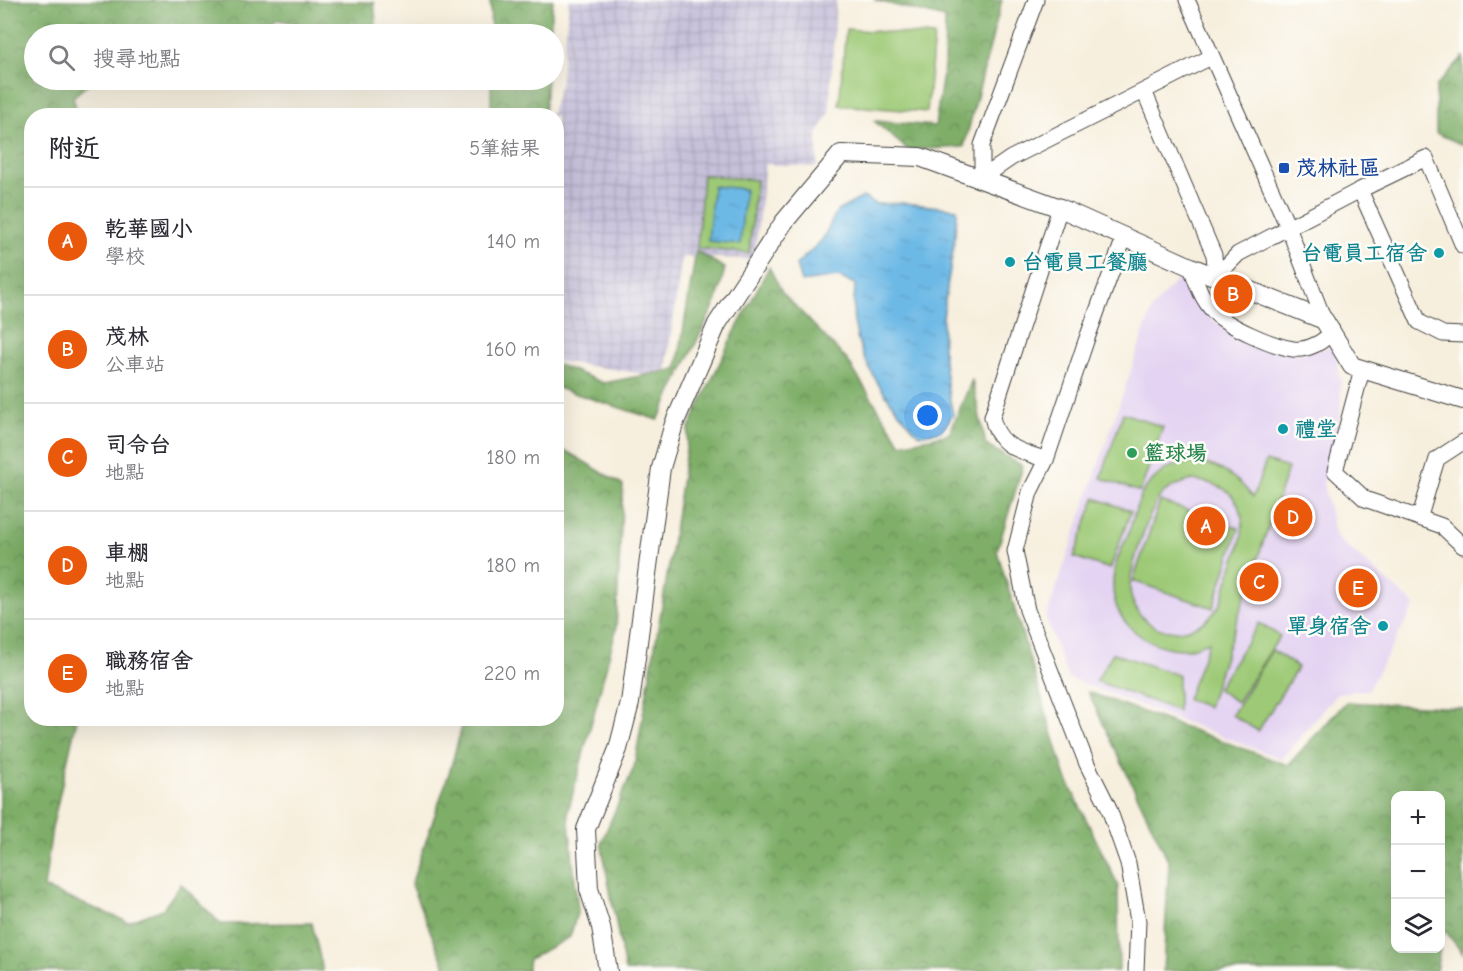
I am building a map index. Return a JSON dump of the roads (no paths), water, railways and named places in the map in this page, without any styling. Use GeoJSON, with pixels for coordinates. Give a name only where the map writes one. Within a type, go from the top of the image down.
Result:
{"type":"FeatureCollection","features":[{"type":"Feature","properties":{"kind":"street"},"geometry":{"type":"LineString","coordinates":[[982,178],[982,146],[1036,0]]}},
{"type":"Feature","properties":{"kind":"street"},"geometry":{"type":"LineString","coordinates":[[1187,0],[1288,227],[1328,325],[1352,366],[1463,400]]}},
{"type":"Feature","properties":{"kind":"street"},"geometry":{"type":"LineString","coordinates":[[982,178],[1011,158],[1211,57]]}},
{"type":"Feature","properties":{"kind":"street"},"geometry":{"type":"LineString","coordinates":[[1144,91],[1214,255],[1216,277]]}},
{"type":"Feature","properties":{"kind":"street"},"geometry":{"type":"LineString","coordinates":[[608,971],[601,927],[589,888],[586,829],[618,749],[630,703],[661,468],[674,424],[717,324],[784,222],[841,154],[920,157],[982,178],[1060,208],[1124,238],[1328,325]]}},
{"type":"Feature","properties":{"kind":"street"},"geometry":{"type":"LineString","coordinates":[[1216,277],[1238,254],[1426,158],[1463,246]]}},
{"type":"Feature","properties":{"kind":"street"},"geometry":{"type":"LineString","coordinates":[[1360,190],[1419,322],[1443,334],[1463,335]]}},
{"type":"Feature","properties":{"kind":"street"},"geometry":{"type":"LineString","coordinates":[[1047,460],[1009,447],[995,433],[992,417],[1060,208]]}},
{"type":"Feature","properties":{"kind":"street"},"geometry":{"type":"LineString","coordinates":[[1124,238],[1086,340],[1047,460],[1030,492],[1015,551],[1027,610],[1087,764],[1108,806],[1128,862],[1138,921],[1136,971]]}},
{"type":"Feature","properties":{"kind":"street"},"geometry":{"type":"LineString","coordinates":[[1191,267],[1200,295],[1215,314],[1250,334],[1294,349],[1316,345],[1329,336],[1328,325]]}},
{"type":"Feature","properties":{"kind":"street"},"geometry":{"type":"LineString","coordinates":[[1362,370],[1335,471],[1365,500],[1420,516],[1442,526],[1463,546]]}},
{"type":"Feature","properties":{"kind":"street"},"geometry":{"type":"LineString","coordinates":[[1420,516],[1437,459],[1463,442]]}},
{"type":"Feature","properties":{"kind":"water"},"geometry":{"type":"Polygon","coordinates":[[[713,186],[745,189],[740,244],[708,241],[713,186]]]}},
{"type":"Feature","properties":{"kind":"water"},"geometry":{"type":"Polygon","coordinates":[[[863,197],[876,204],[905,203],[957,209],[955,238],[944,305],[943,331],[945,367],[953,415],[941,431],[919,435],[878,383],[858,339],[853,317],[855,284],[838,277],[801,282],[796,265],[822,240],[837,211],[863,197]]]}},
{"type":"Feature","properties":{"kind":"place","name":"茂林社區"},"geometry":{"type":"Point","coordinates":[1284,168]}},
{"type":"Feature","properties":{"kind":"place","name":"台電員工宿舍"},"geometry":{"type":"Point","coordinates":[1439,253]}},
{"type":"Feature","properties":{"kind":"place","name":"台電員工餐廳"},"geometry":{"type":"Point","coordinates":[1010,262]}},
{"type":"Feature","properties":{"kind":"place","name":"茂林"},"geometry":{"type":"Point","coordinates":[1233,294]}},
{"type":"Feature","properties":{"kind":"place","name":"禮堂"},"geometry":{"type":"Point","coordinates":[1283,429]}},
{"type":"Feature","properties":{"kind":"place","name":"籃球場"},"geometry":{"type":"Point","coordinates":[1132,453]}},
{"type":"Feature","properties":{"kind":"place","name":"車棚"},"geometry":{"type":"Point","coordinates":[1293,517]}},
{"type":"Feature","properties":{"kind":"place","name":"乾華國小"},"geometry":{"type":"Point","coordinates":[1206,526]}},
{"type":"Feature","properties":{"kind":"place","name":"司令台"},"geometry":{"type":"Point","coordinates":[1259,582]}},
{"type":"Feature","properties":{"kind":"place","name":"職務宿舍"},"geometry":{"type":"Point","coordinates":[1358,588]}},
{"type":"Feature","properties":{"kind":"place","name":"單身宿舍"},"geometry":{"type":"Point","coordinates":[1383,626]}}]}
